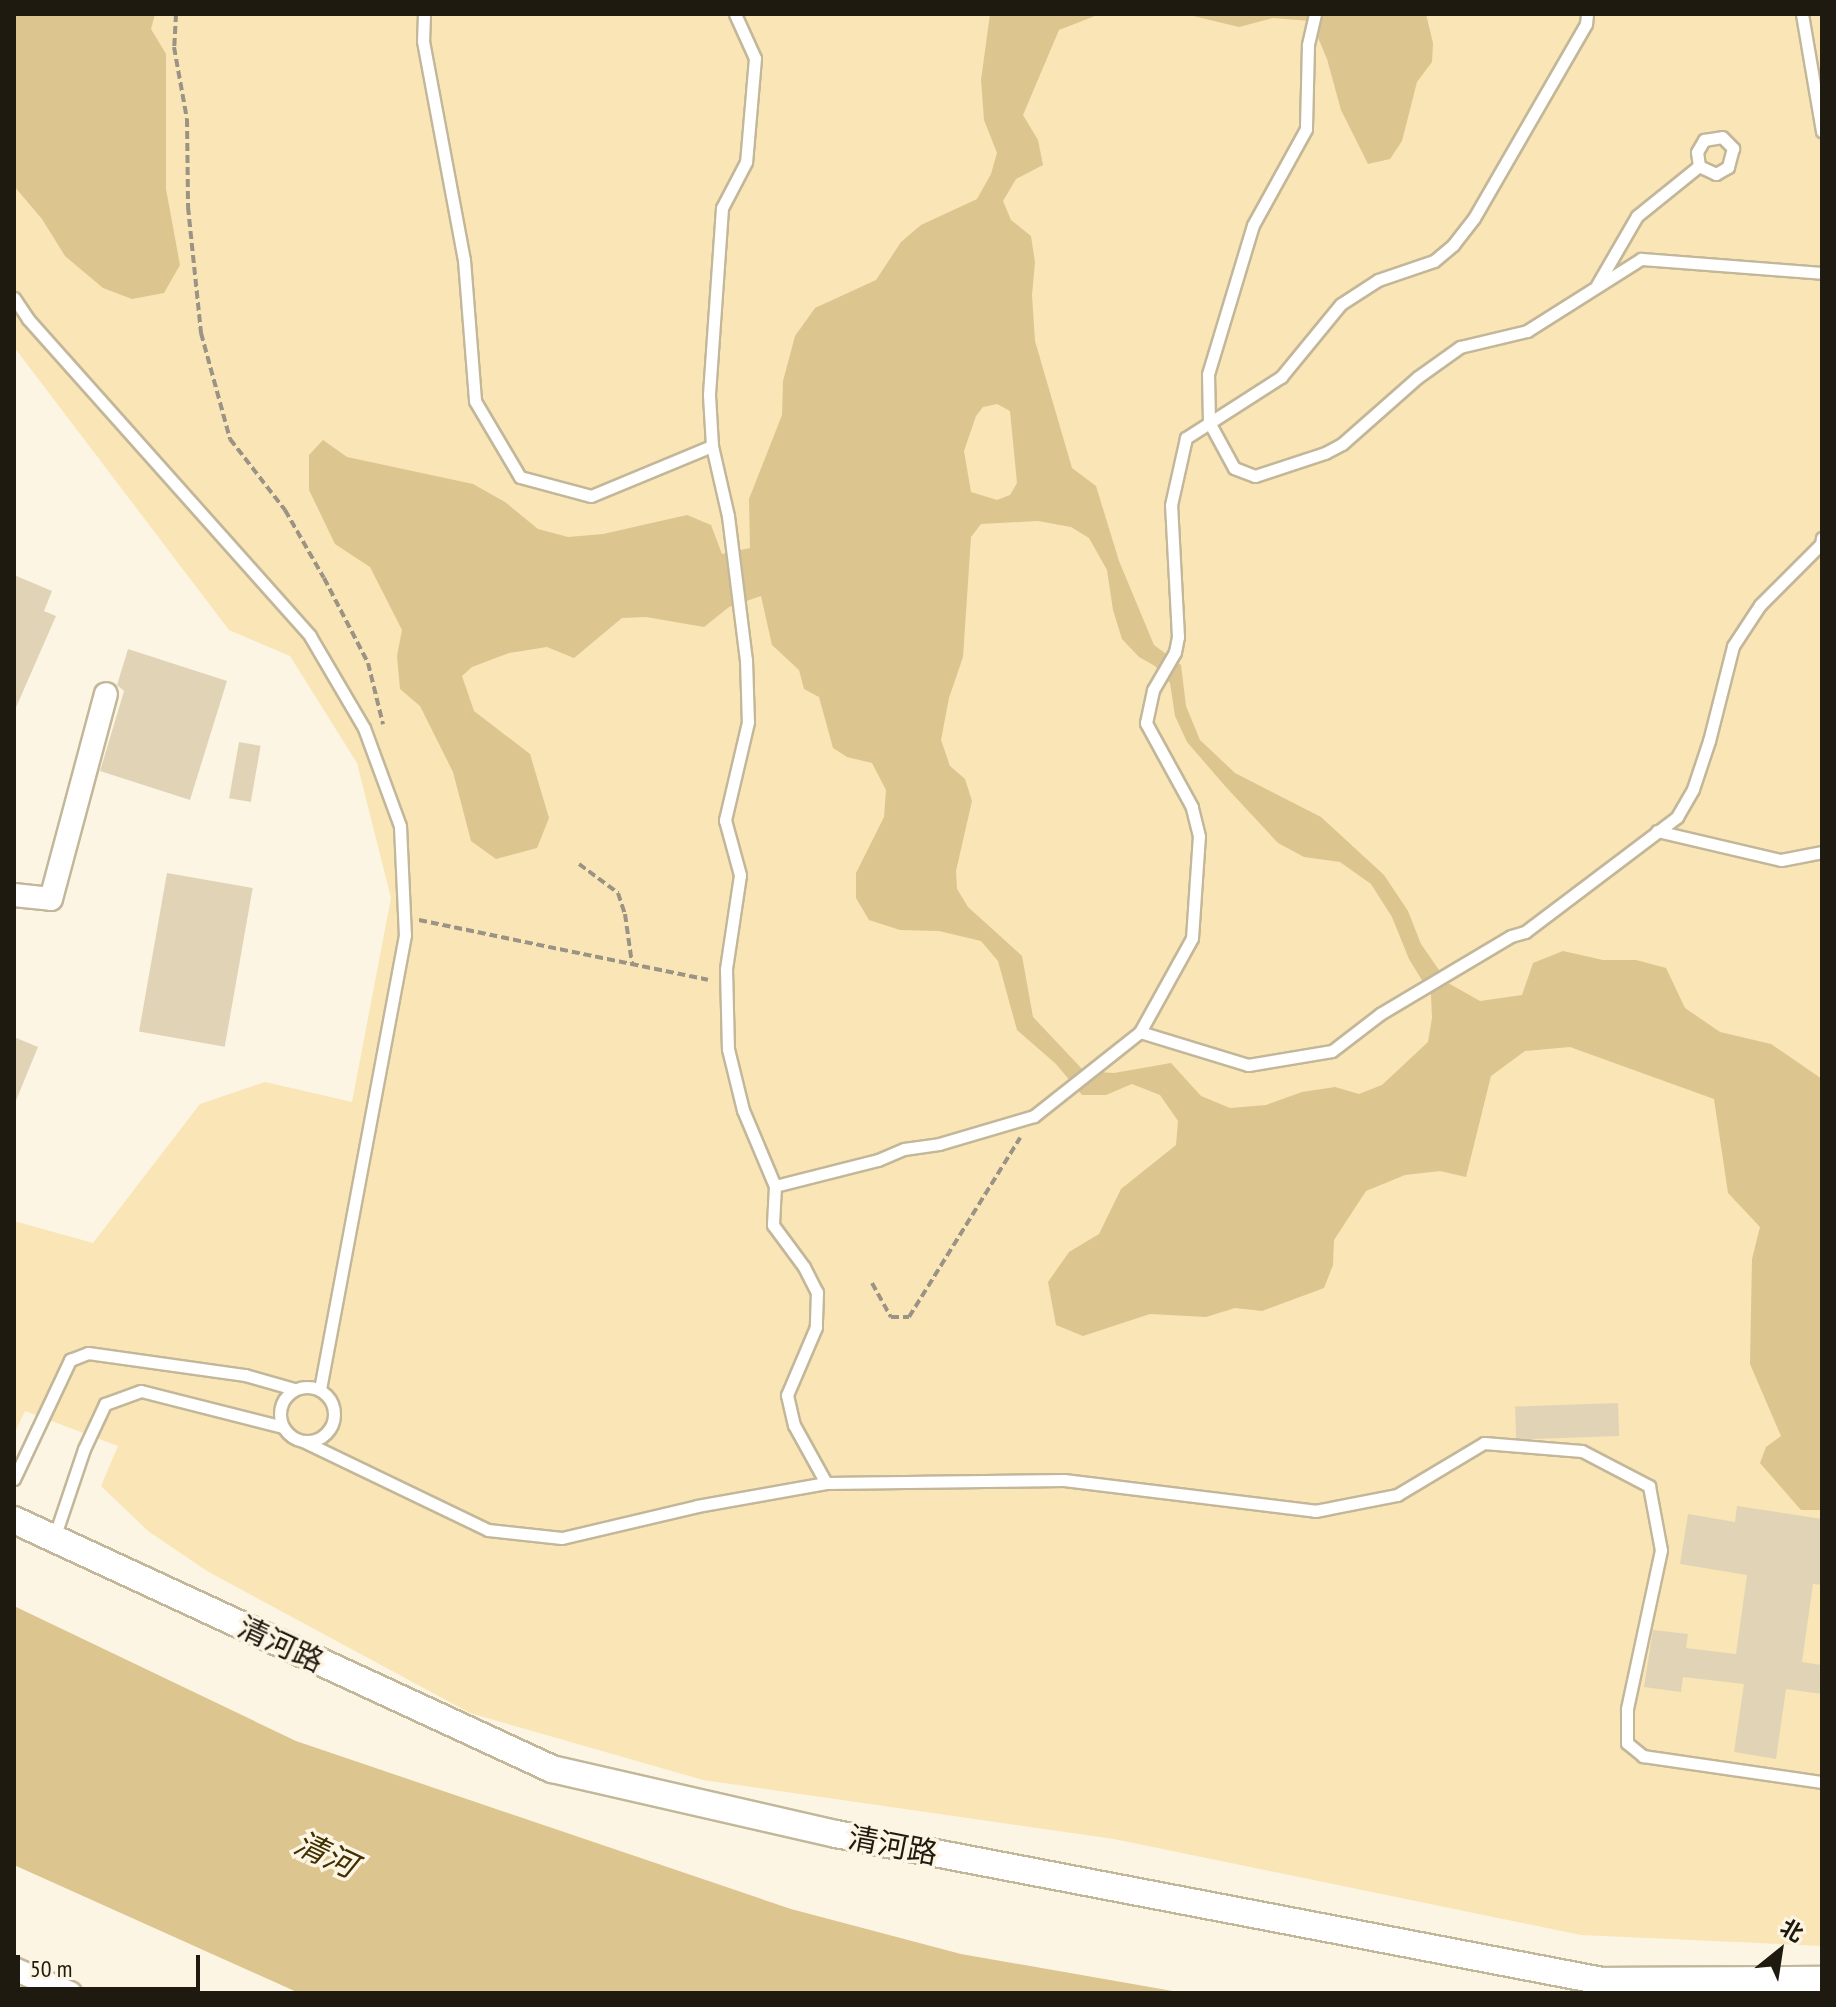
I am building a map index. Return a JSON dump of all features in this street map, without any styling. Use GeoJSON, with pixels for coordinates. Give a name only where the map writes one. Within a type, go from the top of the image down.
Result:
{"type":"FeatureCollection","features":[{"type":"Feature","properties":{"kind":"street"},"geometry":{"type":"LineString","coordinates":[[14,895],[51,899],[106,694]]}},
{"type":"Feature","properties":{"kind":"street","name":"清河路"},"geometry":{"type":"LineString","coordinates":[[14,1520],[552,1769],[836,1834],[1602,1981],[1822,1980]]}},
{"type":"Feature","properties":{"kind":"street"},"geometry":{"type":"LineString","coordinates":[[14,1969],[70,1993]]}},
{"type":"Feature","properties":{"kind":"lane"},"geometry":{"type":"LineString","coordinates":[[424,14],[423,41],[464,260],[475,401],[520,477],[591,496],[712,446]]}},
{"type":"Feature","properties":{"kind":"lane"},"geometry":{"type":"LineString","coordinates":[[735,14],[755,58],[746,162],[722,208],[711,352],[712,446],[728,516],[746,660],[748,722],[725,820],[740,875],[726,984],[728,1049],[743,1110],[775,1186],[773,1225],[804,1267],[817,1292],[816,1327],[787,1395],[794,1425],[826,1483]]}},
{"type":"Feature","properties":{"kind":"lane"},"geometry":{"type":"LineString","coordinates":[[1315,14],[1308,45],[1306,129],[1253,225],[1208,374],[1209,422],[1234,468],[1255,476],[1342,444],[1418,377],[1460,347],[1527,331],[1558,315],[1596,285],[1641,259],[1822,273]]}},
{"type":"Feature","properties":{"kind":"lane"},"geometry":{"type":"LineString","coordinates":[[775,1186],[1034,1116],[1140,1032],[1192,938],[1199,836],[1192,807],[1146,723],[1153,690],[1175,652],[1178,637],[1171,505],[1186,438],[1281,377],[1341,304],[1378,280],[1434,261],[1453,245],[1482,205],[1586,24],[1587,14]]}},
{"type":"Feature","properties":{"kind":"lane"},"geometry":{"type":"LineString","coordinates":[[1802,14],[1822,131]]}},
{"type":"Feature","properties":{"kind":"lane"},"geometry":{"type":"LineString","coordinates":[[1596,285],[1637,216],[1699,166]]}},
{"type":"Feature","properties":{"kind":"lane"},"geometry":{"type":"LineString","coordinates":[[14,298],[28,319],[310,636],[364,728],[400,826],[405,935],[320,1390]]}},
{"type":"Feature","properties":{"kind":"lane"},"geometry":{"type":"LineString","coordinates":[[1140,1032],[1248,1065],[1332,1051],[1380,1014],[1511,936],[1525,932],[1677,817],[1693,789],[1709,741],[1733,646],[1760,605],[1821,544],[1822,538]]}},
{"type":"Feature","properties":{"kind":"lane"},"geometry":{"type":"LineString","coordinates":[[1657,831],[1781,860],[1822,852]]}},
{"type":"Feature","properties":{"kind":"lane"},"geometry":{"type":"LineString","coordinates":[[14,1479],[70,1360],[88,1353],[245,1375],[294,1389]]}},
{"type":"Feature","properties":{"kind":"lane"},"geometry":{"type":"LineString","coordinates":[[283,1427],[279,1410],[294,1389],[302,1386],[320,1390],[332,1404],[333,1423],[321,1437],[303,1441]]}},
{"type":"Feature","properties":{"kind":"lane"},"geometry":{"type":"LineString","coordinates":[[54,1539],[84,1449],[105,1404],[141,1391],[283,1427],[303,1441],[488,1530],[562,1538],[697,1506],[826,1483],[1064,1480],[1315,1511],[1397,1495],[1484,1443],[1582,1451],[1649,1486],[1661,1550],[1627,1709],[1627,1743],[1643,1756],[1822,1782]]}},
{"type":"Feature","properties":{"kind":"path"},"geometry":{"type":"LineString","coordinates":[[176,14],[174,47],[187,119],[188,207],[201,333],[230,439],[285,510],[337,602],[368,663],[383,733]]}},
{"type":"Feature","properties":{"kind":"path"},"geometry":{"type":"LineString","coordinates":[[579,864],[618,893],[625,914],[632,964]]}},
{"type":"Feature","properties":{"kind":"path"},"geometry":{"type":"LineString","coordinates":[[404,917],[726,984]]}},
{"type":"Feature","properties":{"kind":"path"},"geometry":{"type":"LineString","coordinates":[[872,1283],[891,1317],[909,1317],[1034,1116]]}},
{"type":"Feature","properties":{"kind":"shaded area"},"geometry":{"type":"Polygon","coordinates":[[[14,14],[1822,14],[1822,1946],[1581,1935],[1114,1839],[703,1780],[470,1713],[207,1571],[148,1531],[101,1486],[118,1446],[25,1411],[14,1434],[14,1221],[93,1243],[200,1104],[265,1082],[352,1102],[391,898],[357,763],[290,656],[229,630],[14,347],[14,14]]]}},
{"type":"Feature","properties":{"kind":"water"},"geometry":{"type":"Polygon","coordinates":[[[14,14],[155,14],[151,29],[166,54],[166,189],[180,265],[164,293],[132,299],[103,288],[65,256],[42,219],[14,186],[14,14]]]}},
{"type":"Feature","properties":{"kind":"water"},"geometry":{"type":"Polygon","coordinates":[[[990,14],[1100,14],[1059,30],[1023,115],[1038,140],[1043,165],[1016,179],[1003,201],[1011,220],[1031,236],[1035,262],[1032,295],[1035,341],[1072,468],[1096,486],[1119,561],[1154,645],[1181,665],[1186,706],[1200,740],[1235,773],[1321,817],[1384,875],[1408,911],[1421,944],[1448,983],[1480,1001],[1522,995],[1533,963],[1563,951],[1603,960],[1636,960],[1666,968],[1685,1008],[1720,1032],[1771,1044],[1822,1079],[1822,1510],[1801,1510],[1760,1463],[1766,1447],[1781,1436],[1750,1364],[1752,1259],[1760,1227],[1728,1193],[1714,1099],[1570,1047],[1525,1051],[1491,1076],[1466,1177],[1440,1171],[1405,1175],[1366,1191],[1334,1240],[1333,1265],[1324,1288],[1262,1311],[1235,1308],[1206,1317],[1150,1314],[1083,1336],[1056,1325],[1048,1282],[1069,1252],[1099,1234],[1121,1189],[1176,1145],[1178,1121],[1160,1095],[1132,1084],[1106,1095],[1082,1095],[1056,1064],[1017,1030],[998,961],[981,941],[939,931],[900,930],[869,920],[856,898],[856,873],[884,817],[886,790],[872,763],[847,757],[833,748],[819,697],[804,689],[799,670],[772,645],[761,596],[729,607],[704,627],[646,617],[622,618],[574,658],[547,647],[509,653],[472,667],[462,676],[474,711],[530,754],[549,818],[537,848],[496,859],[471,841],[453,772],[420,706],[400,689],[397,656],[402,630],[370,567],[335,544],[309,490],[309,455],[323,440],[347,457],[473,484],[505,502],[538,529],[568,537],[603,534],[687,515],[711,525],[722,554],[750,548],[749,499],[782,415],[783,381],[795,336],[815,308],[876,280],[901,242],[921,225],[977,199],[991,174],[997,153],[984,120],[981,80],[990,14]],[[997,404],[983,407],[976,416],[964,451],[971,492],[997,500],[1010,495],[1017,483],[1010,411],[997,404]],[[1038,521],[981,524],[971,537],[963,657],[949,698],[941,740],[950,766],[965,779],[972,801],[956,871],[957,889],[968,907],[1022,956],[1033,1017],[1084,1071],[1114,1073],[1171,1063],[1201,1096],[1230,1108],[1266,1105],[1302,1092],[1335,1087],[1359,1094],[1382,1085],[1428,1042],[1432,1018],[1431,995],[1409,959],[1392,917],[1371,884],[1340,862],[1304,857],[1278,843],[1225,786],[1187,742],[1175,716],[1170,683],[1122,639],[1113,610],[1107,570],[1089,538],[1071,527],[1038,521]]]}},
{"type":"Feature","properties":{"kind":"water"},"geometry":{"type":"Polygon","coordinates":[[[1185,14],[1426,14],[1433,43],[1432,62],[1417,82],[1402,141],[1390,159],[1368,164],[1341,110],[1327,59],[1311,21],[1273,18],[1239,27],[1185,14]]]}},
{"type":"Feature","properties":{"kind":"water","name":"清河"},"geometry":{"type":"Polygon","coordinates":[[[14,1606],[296,1741],[791,1909],[961,1954],[1184,1993],[299,1993],[14,1865],[14,1606]]]}},
{"type":"Feature","properties":{"kind":"building"},"geometry":{"type":"Polygon","coordinates":[[[14,575],[52,591],[44,611],[56,616],[14,712],[14,575]]]}},
{"type":"Feature","properties":{"kind":"building"},"geometry":{"type":"Polygon","coordinates":[[[128,649],[227,681],[190,800],[100,771],[124,691],[117,685],[128,649]]]}},
{"type":"Feature","properties":{"kind":"building"},"geometry":{"type":"Polygon","coordinates":[[[239,742],[261,746],[251,802],[229,798],[239,742]]]}},
{"type":"Feature","properties":{"kind":"building"},"geometry":{"type":"Polygon","coordinates":[[[167,873],[253,888],[225,1047],[139,1032],[167,873]]]}},
{"type":"Feature","properties":{"kind":"building"},"geometry":{"type":"Polygon","coordinates":[[[14,1037],[38,1047],[15,1103],[14,1103],[14,1037]]]}},
{"type":"Feature","properties":{"kind":"building"},"geometry":{"type":"Polygon","coordinates":[[[1618,1403],[1619,1436],[1516,1440],[1515,1407],[1618,1403]]]}},
{"type":"Feature","properties":{"kind":"building"},"geometry":{"type":"Polygon","coordinates":[[[1737,1506],[1822,1519],[1822,1585],[1813,1584],[1802,1662],[1822,1665],[1822,1694],[1786,1689],[1776,1759],[1734,1752],[1744,1684],[1683,1677],[1681,1692],[1644,1687],[1653,1630],[1688,1634],[1686,1648],[1736,1654],[1747,1575],[1680,1564],[1688,1514],[1735,1522],[1737,1506]]]}}]}
